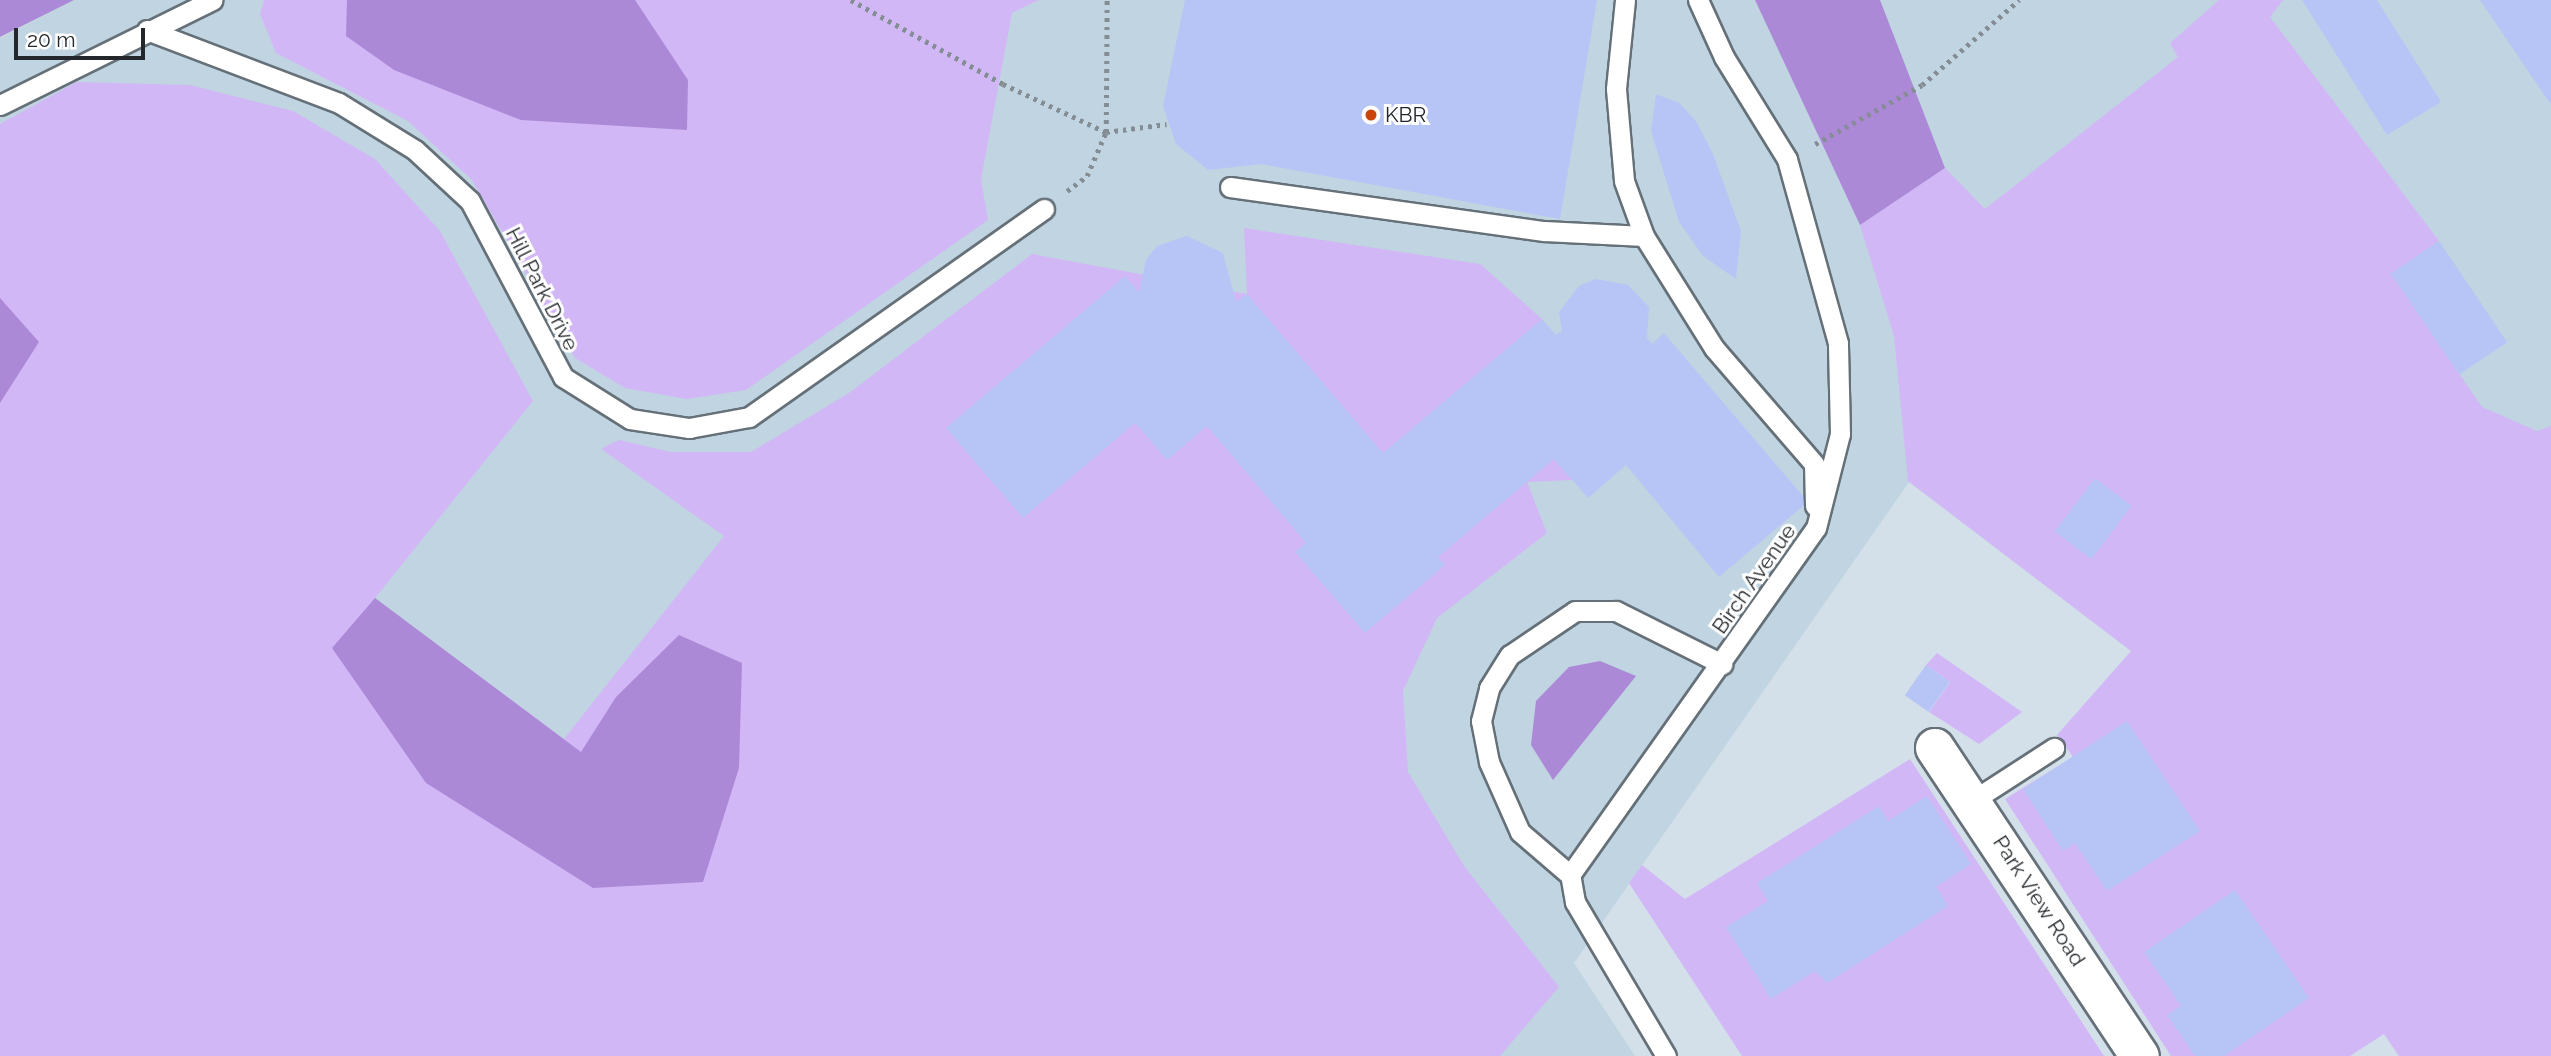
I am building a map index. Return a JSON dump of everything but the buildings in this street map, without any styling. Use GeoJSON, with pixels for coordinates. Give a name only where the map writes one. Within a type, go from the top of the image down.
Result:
{"type":"FeatureCollection","features":[{"type":"Feature","properties":{"kind":"street","name":"Park View Road"},"geometry":{"type":"LineString","coordinates":[[1936,748],[2140,1056]]}},
{"type":"Feature","properties":{"kind":"lane"},"geometry":{"type":"LineString","coordinates":[[0,106],[147,30],[212,0]]}},
{"type":"Feature","properties":{"kind":"lane"},"geometry":{"type":"LineString","coordinates":[[1625,0],[1617,102],[1624,181],[1644,236],[1714,348],[1814,464],[1816,528]]}},
{"type":"Feature","properties":{"kind":"lane","name":"Birch Avenue"},"geometry":{"type":"LineString","coordinates":[[1570,874],[1722,664],[1816,528],[1840,435],[1838,343],[1787,159],[1724,57],[1698,0]]}},
{"type":"Feature","properties":{"kind":"lane","name":"Hill Park Drive"},"geometry":{"type":"LineString","coordinates":[[147,30],[340,103],[415,150],[470,201],[563,377],[630,419],[689,428],[749,417],[1044,209]]}},
{"type":"Feature","properties":{"kind":"lane"},"geometry":{"type":"LineString","coordinates":[[1230,187],[1544,231],[1644,236]]}},
{"type":"Feature","properties":{"kind":"lane"},"geometry":{"type":"LineString","coordinates":[[1666,1056],[1575,902],[1570,874],[1520,832],[1489,762],[1481,720],[1489,688],[1510,654],[1575,611],[1616,611],[1722,664]]}},
{"type":"Feature","properties":{"kind":"lane"},"geometry":{"type":"LineString","coordinates":[[1972,801],[2054,748]]}},
{"type":"Feature","properties":{"kind":"path"},"geometry":{"type":"LineString","coordinates":[[852,0],[1003,84],[1106,132],[1166,124]]}},
{"type":"Feature","properties":{"kind":"path"},"geometry":{"type":"LineString","coordinates":[[1044,209],[1087,176],[1106,132],[1107,0]]}},
{"type":"Feature","properties":{"kind":"path"},"geometry":{"type":"LineString","coordinates":[[1787,159],[1922,85],[2019,0]]}},
{"type":"Feature","properties":{"kind":"shaded area"},"geometry":{"type":"Polygon","coordinates":[[[0,0],[74,0],[0,37],[0,0]]]}},
{"type":"Feature","properties":{"kind":"shaded area"},"geometry":{"type":"Polygon","coordinates":[[[74,0],[2551,0],[2551,1056],[2399,1056],[2131,651],[1909,482],[1574,963],[1635,1056],[0,1056],[0,38],[74,0]]]}},
{"type":"Feature","properties":{"kind":"shaded area"},"geometry":{"type":"Polygon","coordinates":[[[264,0],[1039,0],[1012,13],[981,179],[988,220],[746,390],[687,399],[625,388],[575,358],[472,180],[408,121],[276,53],[260,14],[264,0]]]}},
{"type":"Feature","properties":{"kind":"shaded area"},"geometry":{"type":"Polygon","coordinates":[[[347,0],[635,0],[688,80],[687,130],[521,120],[394,70],[346,36],[347,0]]]}},
{"type":"Feature","properties":{"kind":"shaded area"},"geometry":{"type":"Polygon","coordinates":[[[1755,0],[1880,0],[1945,168],[1860,225],[1755,0]]]}},
{"type":"Feature","properties":{"kind":"shaded area"},"geometry":{"type":"Polygon","coordinates":[[[2219,0],[2283,0],[2270,17],[2439,241],[2391,274],[2482,407],[2537,431],[2551,426],[2551,1056],[2399,1056],[2384,1034],[2350,1056],[2171,1056],[2005,799],[2073,757],[2057,735],[2131,651],[1908,481],[1894,336],[1860,225],[1945,168],[1985,209],[2178,57],[2170,43],[2219,0]]]}},
{"type":"Feature","properties":{"kind":"shaded area"},"geometry":{"type":"Polygon","coordinates":[[[77,82],[190,85],[293,111],[375,159],[440,231],[533,401],[375,598],[564,739],[724,536],[601,449],[619,440],[671,452],[751,452],[849,393],[1032,254],[1247,294],[1244,228],[1480,264],[1542,319],[1554,459],[1572,480],[1527,482],[1547,533],[1437,618],[1403,691],[1408,772],[1464,866],[1559,987],[1500,1056],[0,1056],[0,124],[77,82]]]}},
{"type":"Feature","properties":{"kind":"shaded area"},"geometry":{"type":"Polygon","coordinates":[[[0,298],[39,342],[0,403],[0,298]]]}},
{"type":"Feature","properties":{"kind":"shaded area"},"geometry":{"type":"Polygon","coordinates":[[[375,598],[581,752],[616,697],[679,635],[742,663],[739,768],[703,882],[593,888],[426,783],[332,648],[375,598]]]}},
{"type":"Feature","properties":{"kind":"shaded area"},"geometry":{"type":"Polygon","coordinates":[[[1937,653],[2022,712],[1979,744],[1929,712],[1950,682],[1926,665],[1937,653]]]}},
{"type":"Feature","properties":{"kind":"shaded area"},"geometry":{"type":"Polygon","coordinates":[[[1600,661],[1636,676],[1553,780],[1531,745],[1536,701],[1569,667],[1600,661]]]}},
{"type":"Feature","properties":{"kind":"shaded area"},"geometry":{"type":"Polygon","coordinates":[[[1910,759],[2104,1056],[1742,1056],[1629,883],[1642,865],[1685,899],[1910,759]]]}},
{"type":"Feature","properties":{"kind":"place","name":"KBR"},"geometry":{"type":"Point","coordinates":[1371,115]}}]}
